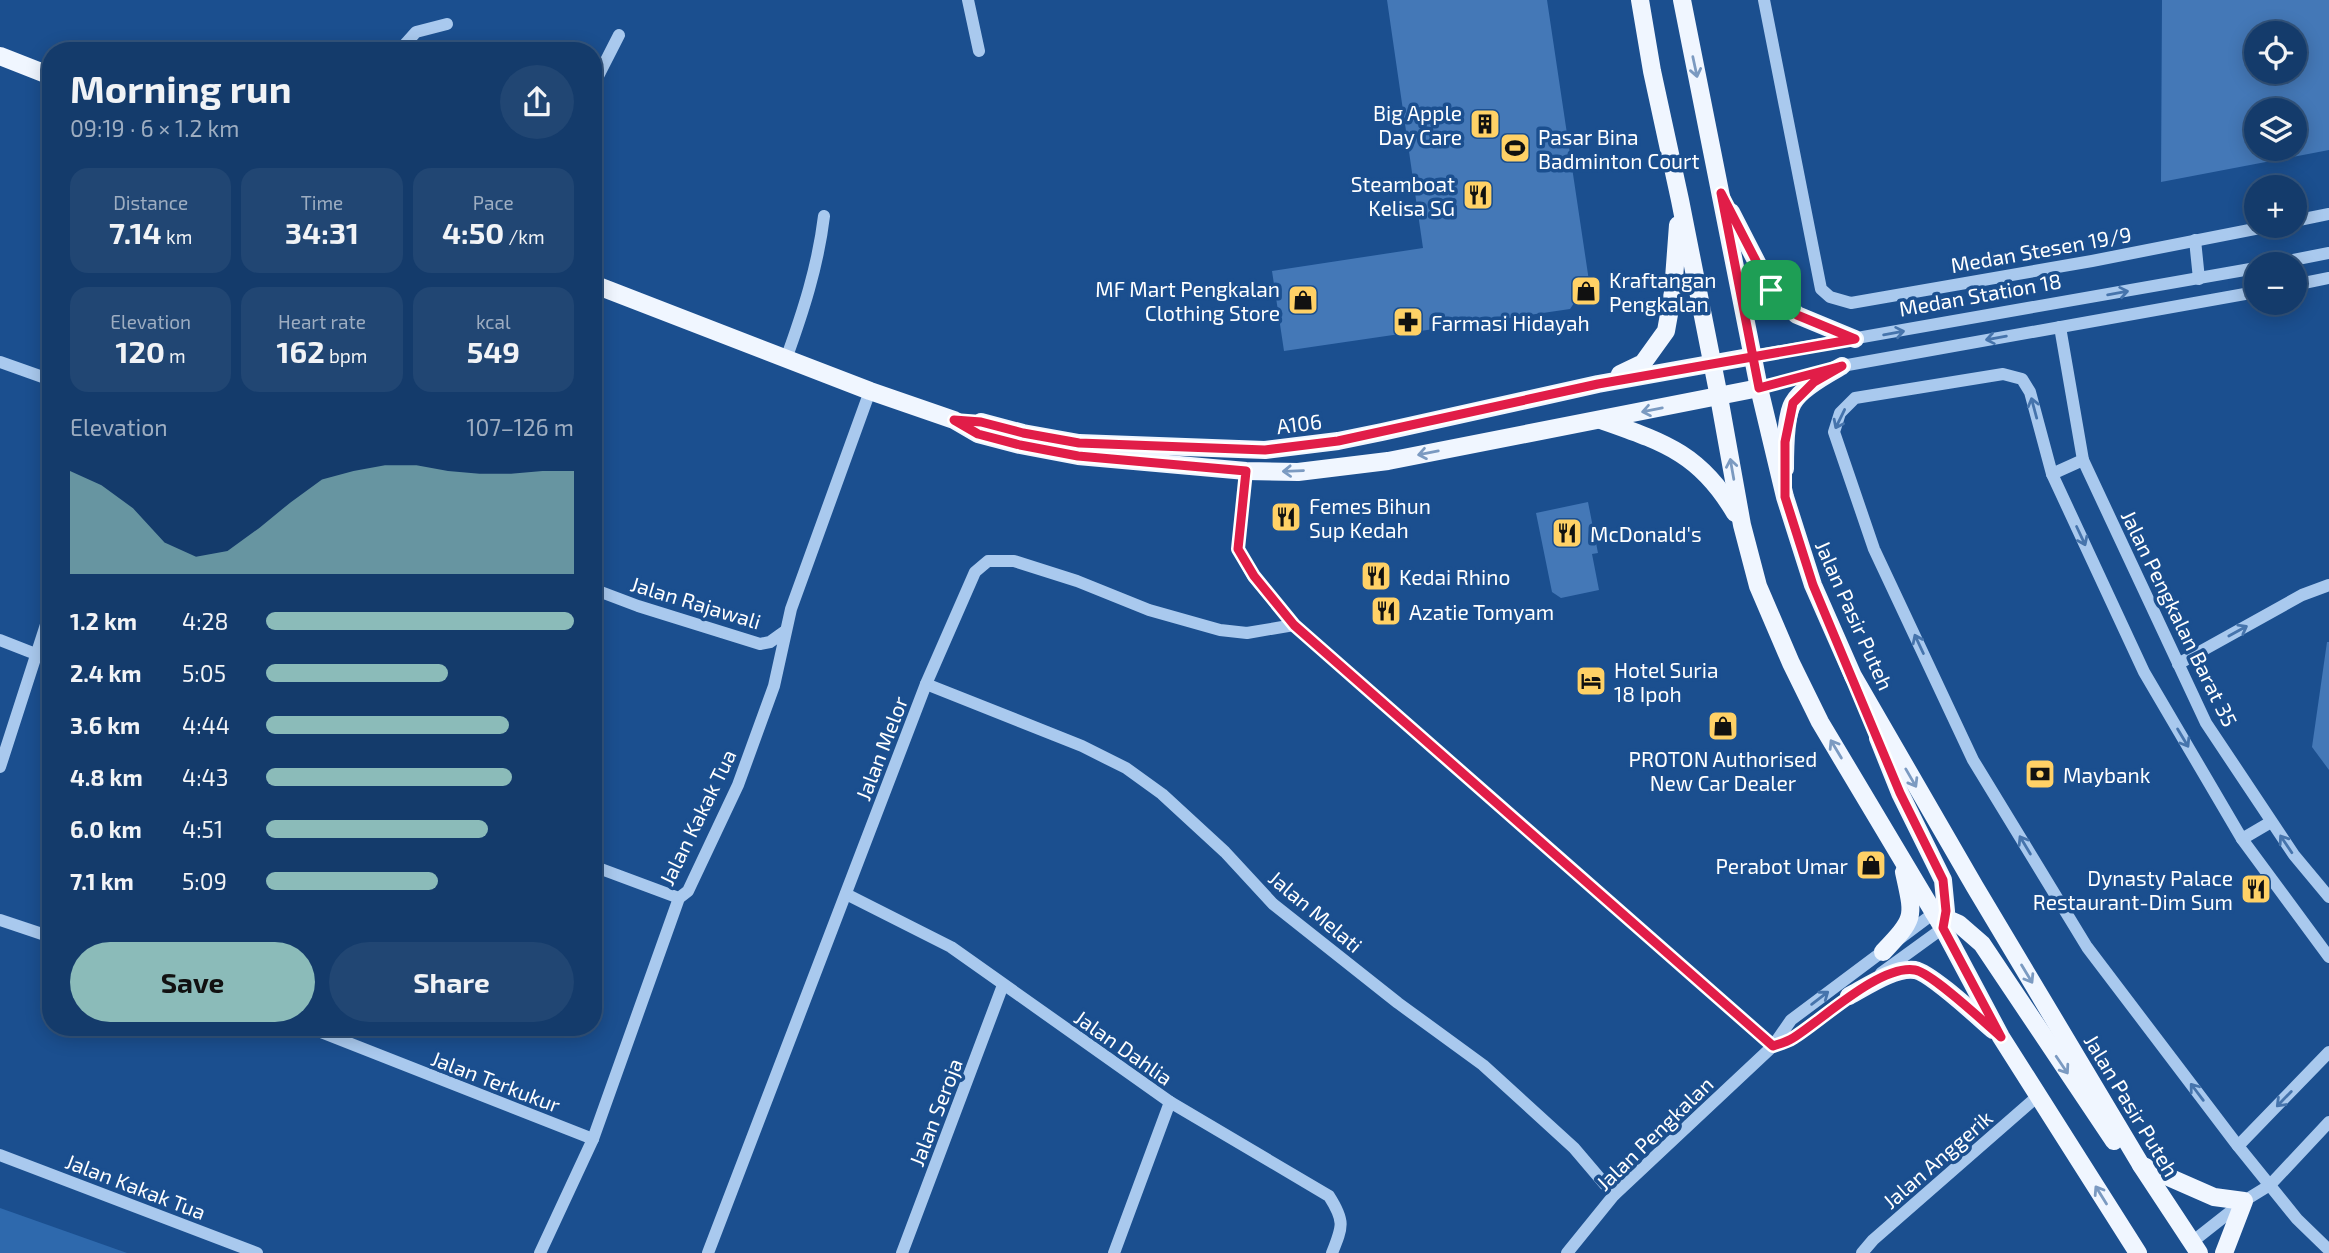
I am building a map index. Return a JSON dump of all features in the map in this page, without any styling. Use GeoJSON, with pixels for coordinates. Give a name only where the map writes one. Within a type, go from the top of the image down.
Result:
{"type":"FeatureCollection","features":[{"type":"Feature","properties":{"kind":"main road"},"geometry":{"type":"LineString","coordinates":[[1640,0],[1652,71],[1681,200],[1742,525],[1758,586],[1820,722],[1941,919],[2001,1037],[2138,1253]]}},
{"type":"Feature","properties":{"kind":"main road","name":"Jalan Pasir Puteh"},"geometry":{"type":"LineString","coordinates":[[1682,0],[1759,388],[1785,497],[1813,585],[1853,676],[2190,1249]]}},
{"type":"Feature","properties":{"kind":"main road"},"geometry":{"type":"LineString","coordinates":[[0,56],[42,72]]}},
{"type":"Feature","properties":{"kind":"main road"},"geometry":{"type":"LineString","coordinates":[[1721,193],[1771,290],[1797,315],[1855,339]]}},
{"type":"Feature","properties":{"kind":"main road"},"geometry":{"type":"LineString","coordinates":[[1598,384],[1643,363],[1666,331],[1673,292],[1681,200]]}},
{"type":"Feature","properties":{"kind":"main road"},"geometry":{"type":"LineString","coordinates":[[602,287],[870,391],[954,420],[978,434],[1078,456],[1246,471],[1298,472],[1388,461],[1759,388]]}},
{"type":"Feature","properties":{"kind":"main road","name":"Medan Station 18"},"geometry":{"type":"LineString","coordinates":[[1598,384],[1754,356]]}},
{"type":"Feature","properties":{"kind":"main road"},"geometry":{"type":"LineString","coordinates":[[1785,497],[1785,442],[1793,403],[1814,382],[1842,366]]}},
{"type":"Feature","properties":{"kind":"main road","name":"A106"},"geometry":{"type":"LineString","coordinates":[[954,420],[981,422],[1079,443],[1265,450],[1338,441],[1598,384]]}},
{"type":"Feature","properties":{"kind":"main road"},"geometry":{"type":"LineString","coordinates":[[1601,420],[1662,441],[1695,463],[1720,488],[1742,525]]}},
{"type":"Feature","properties":{"kind":"main road"},"geometry":{"type":"LineString","coordinates":[[1853,676],[1900,793],[1943,880],[1941,919]]}},
{"type":"Feature","properties":{"kind":"main road"},"geometry":{"type":"LineString","coordinates":[[1883,952],[1909,922],[1912,910],[1901,856]]}},
{"type":"Feature","properties":{"kind":"main road"},"geometry":{"type":"LineString","coordinates":[[1941,919],[1959,924],[1982,944],[2190,1249]]}},
{"type":"Feature","properties":{"kind":"main road"},"geometry":{"type":"LineString","coordinates":[[1849,996],[1892,974],[1915,970],[1932,980],[2001,1037]]}},
{"type":"Feature","properties":{"kind":"main road"},"geometry":{"type":"LineString","coordinates":[[2141,1165],[2214,1197],[2244,1201],[2224,1253]]}},
{"type":"Feature","properties":{"kind":"street"},"geometry":{"type":"LineString","coordinates":[[968,0],[979,51]]}},
{"type":"Feature","properties":{"kind":"street","name":"Medan Stesen 19/9"},"geometry":{"type":"LineString","coordinates":[[1764,0],[1821,289],[1830,297],[1851,303],[2244,231]]}},
{"type":"Feature","properties":{"kind":"street"},"geometry":{"type":"LineString","coordinates":[[407,42],[416,32],[447,24]]}},
{"type":"Feature","properties":{"kind":"street"},"geometry":{"type":"LineString","coordinates":[[602,68],[619,35]]}},
{"type":"Feature","properties":{"kind":"street"},"geometry":{"type":"LineString","coordinates":[[2307,218],[2329,214]]}},
{"type":"Feature","properties":{"kind":"street"},"geometry":{"type":"LineString","coordinates":[[786,359],[803,313],[820,249],[824,216]]}},
{"type":"Feature","properties":{"kind":"street"},"geometry":{"type":"LineString","coordinates":[[2195,240],[2199,279]]}},
{"type":"Feature","properties":{"kind":"street"},"geometry":{"type":"LineString","coordinates":[[2307,257],[2329,253]]}},
{"type":"Feature","properties":{"kind":"street","name":"Medan Station 18"},"geometry":{"type":"LineString","coordinates":[[1754,356],[2244,270]]}},
{"type":"Feature","properties":{"kind":"street"},"geometry":{"type":"LineString","coordinates":[[2307,282],[2329,278]]}},
{"type":"Feature","properties":{"kind":"street"},"geometry":{"type":"LineString","coordinates":[[1759,388],[1842,366],[2244,294]]}},
{"type":"Feature","properties":{"kind":"street","name":"Jalan Pengkalan Barat 35"},"geometry":{"type":"LineString","coordinates":[[2060,327],[2083,460],[2178,664],[2206,723],[2294,855],[2329,897]]}},
{"type":"Feature","properties":{"kind":"street"},"geometry":{"type":"LineString","coordinates":[[0,362],[42,377]]}},
{"type":"Feature","properties":{"kind":"street"},"geometry":{"type":"LineString","coordinates":[[2329,957],[2242,839],[2144,671],[2052,474],[2030,391],[2022,379],[2003,374],[1855,398],[1840,413],[1834,432],[1874,549],[1973,760],[2079,936],[2238,1146],[2297,1219],[2329,1250]]}},
{"type":"Feature","properties":{"kind":"street","name":"Jalan Kakak Tua"},"geometry":{"type":"LineString","coordinates":[[540,1253],[593,1139],[679,898],[688,891],[738,785],[774,686],[784,632],[870,391]]}},
{"type":"Feature","properties":{"kind":"street"},"geometry":{"type":"LineString","coordinates":[[2052,474],[2083,460]]}},
{"type":"Feature","properties":{"kind":"street"},"geometry":{"type":"LineString","coordinates":[[1246,471],[1238,549],[1254,576],[1294,625],[1773,1046]]}},
{"type":"Feature","properties":{"kind":"street","name":"Jalan Melor"},"geometry":{"type":"LineString","coordinates":[[708,1253],[926,684],[975,572],[988,561],[1014,561],[1077,581],[1149,610],[1220,630],[1247,633],[1294,625]]}},
{"type":"Feature","properties":{"kind":"street"},"geometry":{"type":"LineString","coordinates":[[2178,664],[2329,584]]}},
{"type":"Feature","properties":{"kind":"street","name":"Jalan Rajawali"},"geometry":{"type":"LineString","coordinates":[[602,592],[760,644],[770,642],[784,632]]}},
{"type":"Feature","properties":{"kind":"street"},"geometry":{"type":"LineString","coordinates":[[0,767],[42,636]]}},
{"type":"Feature","properties":{"kind":"street"},"geometry":{"type":"LineString","coordinates":[[0,640],[42,656]]}},
{"type":"Feature","properties":{"kind":"street","name":"Jalan Melati"},"geometry":{"type":"LineString","coordinates":[[926,684],[1082,746],[1126,768],[1162,794],[1225,852],[1273,904],[1398,1003],[1483,1065],[1574,1148],[1614,1195]]}},
{"type":"Feature","properties":{"kind":"street"},"geometry":{"type":"LineString","coordinates":[[2242,839],[2271,822]]}},
{"type":"Feature","properties":{"kind":"street"},"geometry":{"type":"LineString","coordinates":[[602,869],[679,898]]}},
{"type":"Feature","properties":{"kind":"street","name":"Jalan Dahlia"},"geometry":{"type":"LineString","coordinates":[[846,894],[951,947],[1170,1102],[1329,1196],[1340,1212],[1343,1227],[1332,1253]]}},
{"type":"Feature","properties":{"kind":"street","name":"Jalan Pengkalan"},"geometry":{"type":"LineString","coordinates":[[1773,1046],[1791,1040],[1849,996],[1941,919]]}},
{"type":"Feature","properties":{"kind":"street","name":"Jalan Pengkalan"},"geometry":{"type":"LineString","coordinates":[[1567,1253],[1614,1195],[1773,1046],[1791,1020],[1883,952],[1941,919]]}},
{"type":"Feature","properties":{"kind":"street"},"geometry":{"type":"LineString","coordinates":[[0,920],[42,934]]}},
{"type":"Feature","properties":{"kind":"street","name":"Jalan Seroja"},"geometry":{"type":"LineString","coordinates":[[902,1253],[1003,985]]}},
{"type":"Feature","properties":{"kind":"street","name":"Jalan Terkukur"},"geometry":{"type":"LineString","coordinates":[[331,1036],[593,1139]]}},
{"type":"Feature","properties":{"kind":"street"},"geometry":{"type":"LineString","coordinates":[[2238,1146],[2329,1052]]}},
{"type":"Feature","properties":{"kind":"street","name":"Jalan Anggerik"},"geometry":{"type":"LineString","coordinates":[[1862,1253],[1873,1240],[2039,1095]]}},
{"type":"Feature","properties":{"kind":"street"},"geometry":{"type":"LineString","coordinates":[[1114,1253],[1170,1102]]}},
{"type":"Feature","properties":{"kind":"street"},"geometry":{"type":"LineString","coordinates":[[2190,1249],[2244,1201],[2270,1185],[2329,1122]]}},
{"type":"Feature","properties":{"kind":"street","name":"Jalan Kakak Tua"},"geometry":{"type":"LineString","coordinates":[[0,1155],[257,1253]]}},
{"type":"Feature","properties":{"kind":"shaded area"},"geometry":{"type":"Polygon","coordinates":[[[0,1208],[127,1253],[0,1253],[0,1208]]]}},
{"type":"Feature","properties":{"kind":"building","name":"Big Apple Day Care"},"geometry":{"type":"Polygon","coordinates":[[[1387,0],[1547,0],[1589,281],[1570,309],[1284,351],[1272,271],[1423,248],[1387,0]]]}},
{"type":"Feature","properties":{"kind":"building"},"geometry":{"type":"Polygon","coordinates":[[[2162,0],[2329,0],[2329,150],[2307,154],[2307,98],[2244,98],[2244,161],[2271,161],[2161,182],[2162,0]]]}},
{"type":"Feature","properties":{"kind":"building","name":"McDonald's"},"geometry":{"type":"Polygon","coordinates":[[[1588,502],[1598,553],[1592,554],[1599,590],[1561,598],[1552,592],[1536,513],[1588,502]]]}},
{"type":"Feature","properties":{"kind":"building"},"geometry":{"type":"Polygon","coordinates":[[[2329,642],[2329,770],[2312,747],[2329,642]]]}},
{"type":"Feature","properties":{"kind":"place","name":"Big Apple Day Care"},"geometry":{"type":"Point","coordinates":[1485,124]}},
{"type":"Feature","properties":{"kind":"place","name":"Pasar Bina Badminton Court"},"geometry":{"type":"Point","coordinates":[1515,148]}},
{"type":"Feature","properties":{"kind":"place","name":"Steamboat Kelisa SG"},"geometry":{"type":"Point","coordinates":[1478,195]}},
{"type":"Feature","properties":{"kind":"place","name":"Kraftangan Pengkalan"},"geometry":{"type":"Point","coordinates":[1586,291]}},
{"type":"Feature","properties":{"kind":"place","name":"MF Mart Pengkalan Clothing Store"},"geometry":{"type":"Point","coordinates":[1303,300]}},
{"type":"Feature","properties":{"kind":"place","name":"Farmasi Hidayah"},"geometry":{"type":"Point","coordinates":[1408,322]}},
{"type":"Feature","properties":{"kind":"place","name":"Femes Bihun Sup Kedah"},"geometry":{"type":"Point","coordinates":[1286,517]}},
{"type":"Feature","properties":{"kind":"place","name":"McDonald's"},"geometry":{"type":"Point","coordinates":[1567,533]}},
{"type":"Feature","properties":{"kind":"place","name":"Kedai Rhino"},"geometry":{"type":"Point","coordinates":[1376,576]}},
{"type":"Feature","properties":{"kind":"place","name":"Azatie Tomyam"},"geometry":{"type":"Point","coordinates":[1386,611]}},
{"type":"Feature","properties":{"kind":"place","name":"Hotel Suria 18 Ipoh"},"geometry":{"type":"Point","coordinates":[1591,681]}},
{"type":"Feature","properties":{"kind":"place","name":"PROTON Authorised New Car Dealer"},"geometry":{"type":"Point","coordinates":[1723,726]}},
{"type":"Feature","properties":{"kind":"place","name":"Maybank"},"geometry":{"type":"Point","coordinates":[2040,774]}},
{"type":"Feature","properties":{"kind":"place","name":"Perabot Umar"},"geometry":{"type":"Point","coordinates":[1871,865]}},
{"type":"Feature","properties":{"kind":"place","name":"Dynasty Palace Restaurant-Dim Sum"},"geometry":{"type":"Point","coordinates":[2256,889]}},
{"type":"Feature","properties":{"kind":"route"},"geometry":{"type":"LineString","coordinates":[[1771,290],[1721,193],[1754,356],[1759,388],[1842,366],[1814,382],[1793,403],[1785,442],[1785,497],[1813,585],[1900,793],[1943,880],[1946,911],[1943,928],[2001,1037],[1932,980],[1915,970],[1892,974],[1849,996],[1791,1040],[1773,1046],[1294,625],[1254,576],[1238,549],[1246,471],[1078,456],[978,434],[954,420],[981,422],[1079,443],[1265,450],[1338,441],[1598,384],[1754,356],[1855,339],[1797,315],[1771,290]]}}]}
